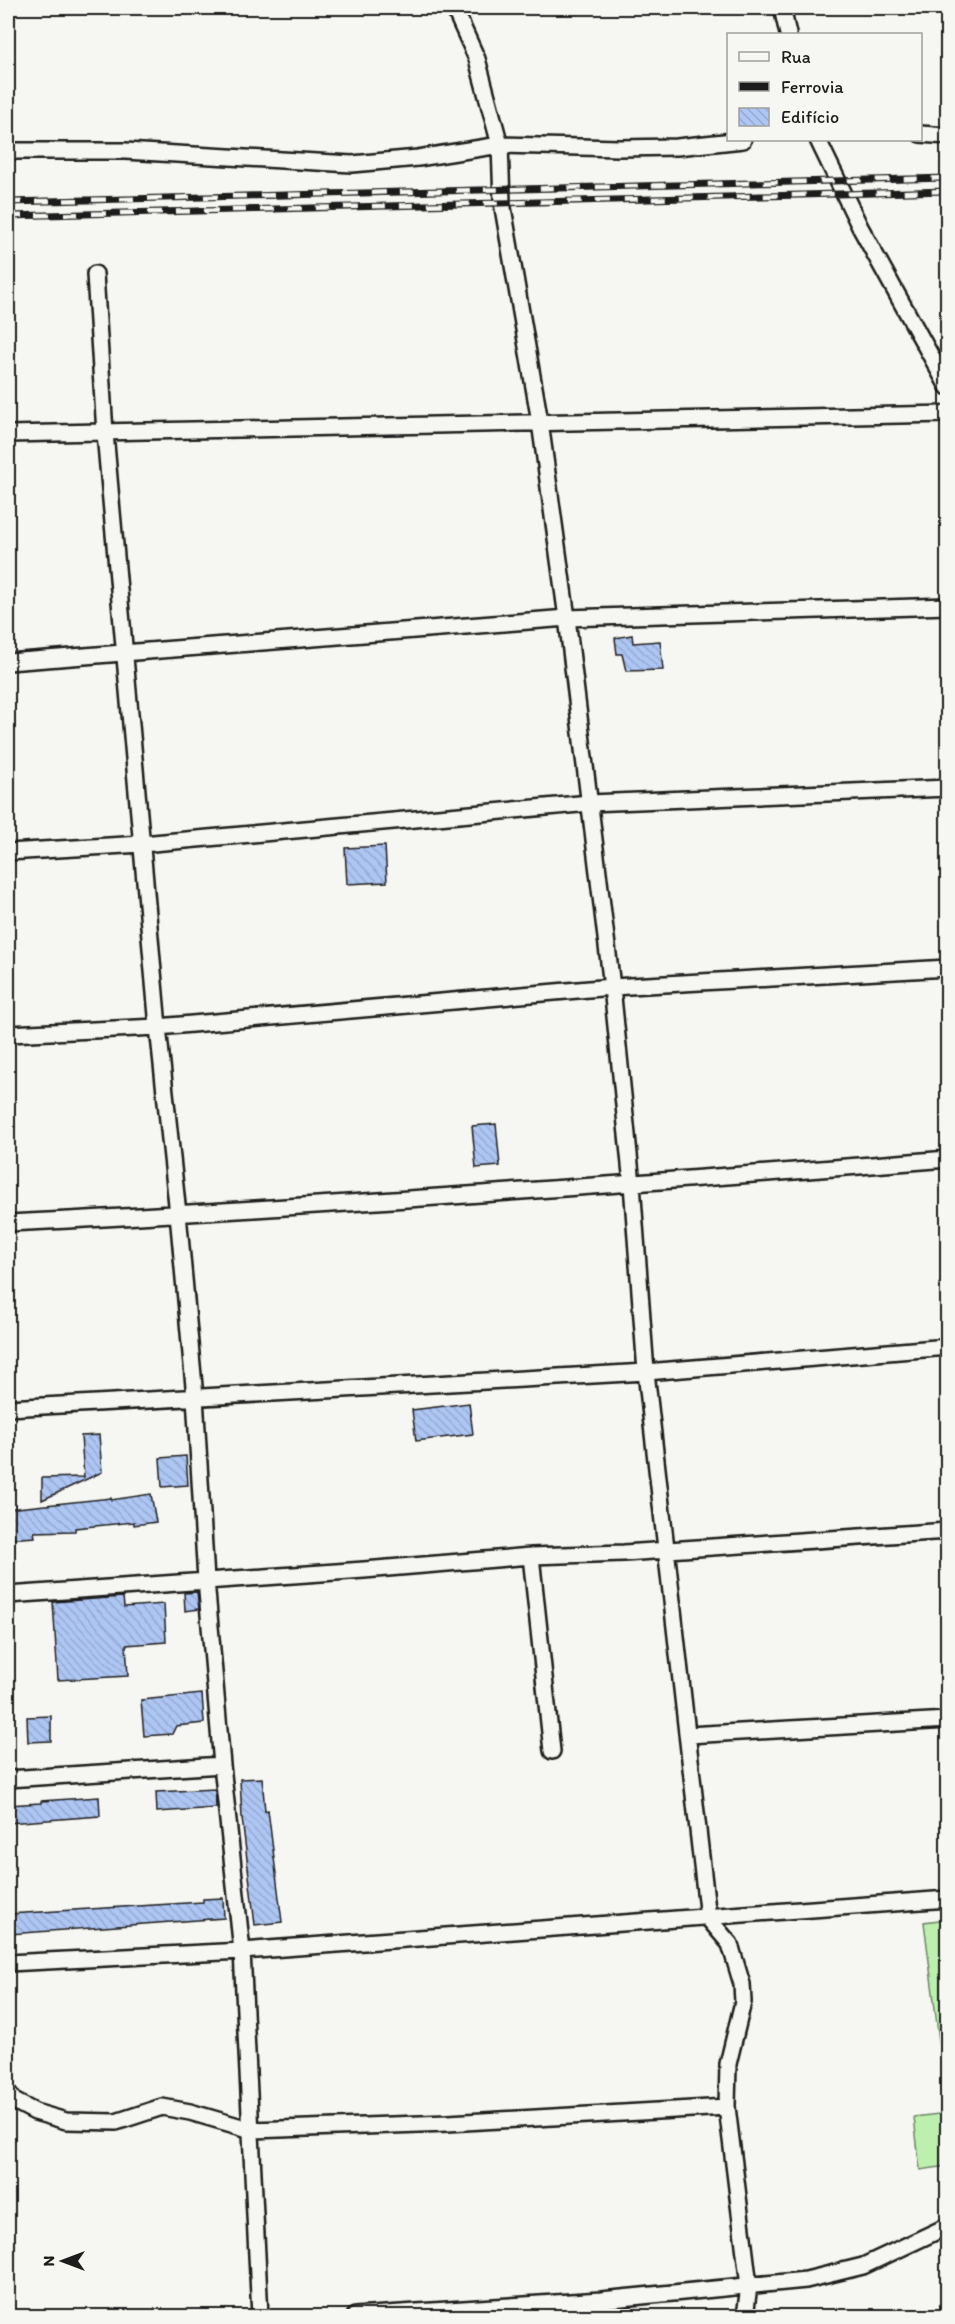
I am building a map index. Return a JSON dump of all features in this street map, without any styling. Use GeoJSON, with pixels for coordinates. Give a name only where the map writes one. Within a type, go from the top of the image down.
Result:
{"type":"FeatureCollection","features":[{"type":"Feature","properties":{"kind":"street"},"geometry":{"type":"LineString","coordinates":[[454,8],[477,59],[500,145],[502,202],[540,422],[567,618],[612,987],[632,1184],[646,1372],[708,1918],[730,1944],[742,1984],[743,2002],[728,2064],[727,2107],[749,2286],[745,2316]]}},
{"type":"Feature","properties":{"kind":"street"},"geometry":{"type":"LineString","coordinates":[[782,8],[788,33]]}},
{"type":"Feature","properties":{"kind":"street"},"geometry":{"type":"LineString","coordinates":[[922,134],[948,136]]}},
{"type":"Feature","properties":{"kind":"street"},"geometry":{"type":"LineString","coordinates":[[8,151],[125,151],[352,164],[418,158],[500,145],[677,147],[734,141]]}},
{"type":"Feature","properties":{"kind":"street"},"geometry":{"type":"LineString","coordinates":[[818,141],[860,227],[948,387]]}},
{"type":"Feature","properties":{"kind":"street"},"geometry":{"type":"LineString","coordinates":[[95,274],[105,433],[124,654],[195,1397],[206,1580],[222,1765],[242,1951],[260,2316]]}},
{"type":"Feature","properties":{"kind":"street"},"geometry":{"type":"LineString","coordinates":[[8,434],[948,414]]}},
{"type":"Feature","properties":{"kind":"street"},"geometry":{"type":"LineString","coordinates":[[8,662],[567,618],[948,606]]}},
{"type":"Feature","properties":{"kind":"street"},"geometry":{"type":"LineString","coordinates":[[8,852],[142,844],[590,803],[948,788]]}},
{"type":"Feature","properties":{"kind":"street"},"geometry":{"type":"LineString","coordinates":[[8,1034],[158,1027],[612,987],[948,969]]}},
{"type":"Feature","properties":{"kind":"street"},"geometry":{"type":"LineString","coordinates":[[8,1223],[632,1184],[948,1159]]}},
{"type":"Feature","properties":{"kind":"street"},"geometry":{"type":"LineString","coordinates":[[8,1408],[646,1372],[948,1347]]}},
{"type":"Feature","properties":{"kind":"street"},"geometry":{"type":"LineString","coordinates":[[8,1595],[531,1556],[624,1554],[948,1531]]}},
{"type":"Feature","properties":{"kind":"street"},"geometry":{"type":"LineString","coordinates":[[531,1556],[552,1751]]}},
{"type":"Feature","properties":{"kind":"street"},"geometry":{"type":"LineString","coordinates":[[688,1735],[948,1720]]}},
{"type":"Feature","properties":{"kind":"street"},"geometry":{"type":"LineString","coordinates":[[8,1779],[222,1765]]}},
{"type":"Feature","properties":{"kind":"street"},"geometry":{"type":"LineString","coordinates":[[8,1963],[242,1951],[948,1899]]}},
{"type":"Feature","properties":{"kind":"street"},"geometry":{"type":"LineString","coordinates":[[8,2092],[14,2101],[35,2112],[66,2121],[116,2122],[162,2107],[190,2112],[252,2130],[448,2123],[727,2107]]}},
{"type":"Feature","properties":{"kind":"street"},"geometry":{"type":"LineString","coordinates":[[355,2316],[601,2300],[806,2280],[862,2266],[948,2226]]}},
{"type":"Feature","properties":{"kind":"green space"},"geometry":{"type":"Polygon","coordinates":[[[947,1919],[948,2063],[942,2064],[924,1922],[947,1919]]]}},
{"type":"Feature","properties":{"kind":"green space"},"geometry":{"type":"Polygon","coordinates":[[[947,2113],[947,2166],[920,2170],[914,2117],[947,2113]]]}},
{"type":"Feature","properties":{"kind":"building"},"geometry":{"type":"Polygon","coordinates":[[[632,635],[633,643],[660,641],[663,670],[626,671],[622,654],[617,654],[615,638],[632,635]]]}},
{"type":"Feature","properties":{"kind":"building"},"geometry":{"type":"Polygon","coordinates":[[[385,846],[387,882],[347,884],[345,848],[385,846]]]}},
{"type":"Feature","properties":{"kind":"building"},"geometry":{"type":"Polygon","coordinates":[[[496,1124],[500,1166],[476,1168],[472,1126],[496,1124]]]}},
{"type":"Feature","properties":{"kind":"building"},"geometry":{"type":"Polygon","coordinates":[[[469,1403],[473,1434],[416,1441],[412,1410],[469,1403]]]}},
{"type":"Feature","properties":{"kind":"building"},"geometry":{"type":"Polygon","coordinates":[[[99,1435],[102,1472],[42,1500],[42,1478],[84,1477],[81,1436],[99,1435]]]}},
{"type":"Feature","properties":{"kind":"building"},"geometry":{"type":"Polygon","coordinates":[[[186,1456],[188,1485],[162,1487],[160,1458],[186,1456]]]}},
{"type":"Feature","properties":{"kind":"building"},"geometry":{"type":"Polygon","coordinates":[[[151,1494],[156,1522],[75,1528],[75,1531],[34,1532],[35,1537],[8,1539],[8,1509],[151,1494]]]}},
{"type":"Feature","properties":{"kind":"building"},"geometry":{"type":"Polygon","coordinates":[[[197,1592],[199,1609],[185,1611],[184,1593],[197,1592]]]}},
{"type":"Feature","properties":{"kind":"building"},"geometry":{"type":"Polygon","coordinates":[[[123,1597],[124,1607],[164,1604],[166,1642],[126,1645],[128,1676],[58,1680],[53,1602],[123,1597]]]}},
{"type":"Feature","properties":{"kind":"building"},"geometry":{"type":"Polygon","coordinates":[[[202,1694],[204,1723],[176,1726],[172,1734],[144,1736],[141,1700],[202,1694]]]}},
{"type":"Feature","properties":{"kind":"building"},"geometry":{"type":"Polygon","coordinates":[[[51,1716],[51,1741],[28,1742],[27,1717],[51,1716]]]}},
{"type":"Feature","properties":{"kind":"building"},"geometry":{"type":"Polygon","coordinates":[[[262,1778],[282,1922],[255,1925],[242,1818],[240,1779],[262,1778]]]}},
{"type":"Feature","properties":{"kind":"building"},"geometry":{"type":"Polygon","coordinates":[[[215,1789],[216,1808],[157,1812],[156,1792],[215,1789]]]}},
{"type":"Feature","properties":{"kind":"building"},"geometry":{"type":"Polygon","coordinates":[[[99,1797],[100,1816],[8,1823],[8,1805],[99,1797]]]}},
{"type":"Feature","properties":{"kind":"building"},"geometry":{"type":"Polygon","coordinates":[[[223,1898],[224,1918],[10,1934],[9,1914],[203,1902],[203,1899],[223,1898]]]}},
{"type":"Feature","properties":{"kind":"railway"},"geometry":{"type":"LineString","coordinates":[[8,202],[948,178]]}},
{"type":"Feature","properties":{"kind":"railway"},"geometry":{"type":"LineString","coordinates":[[8,216],[948,191]]}}]}
